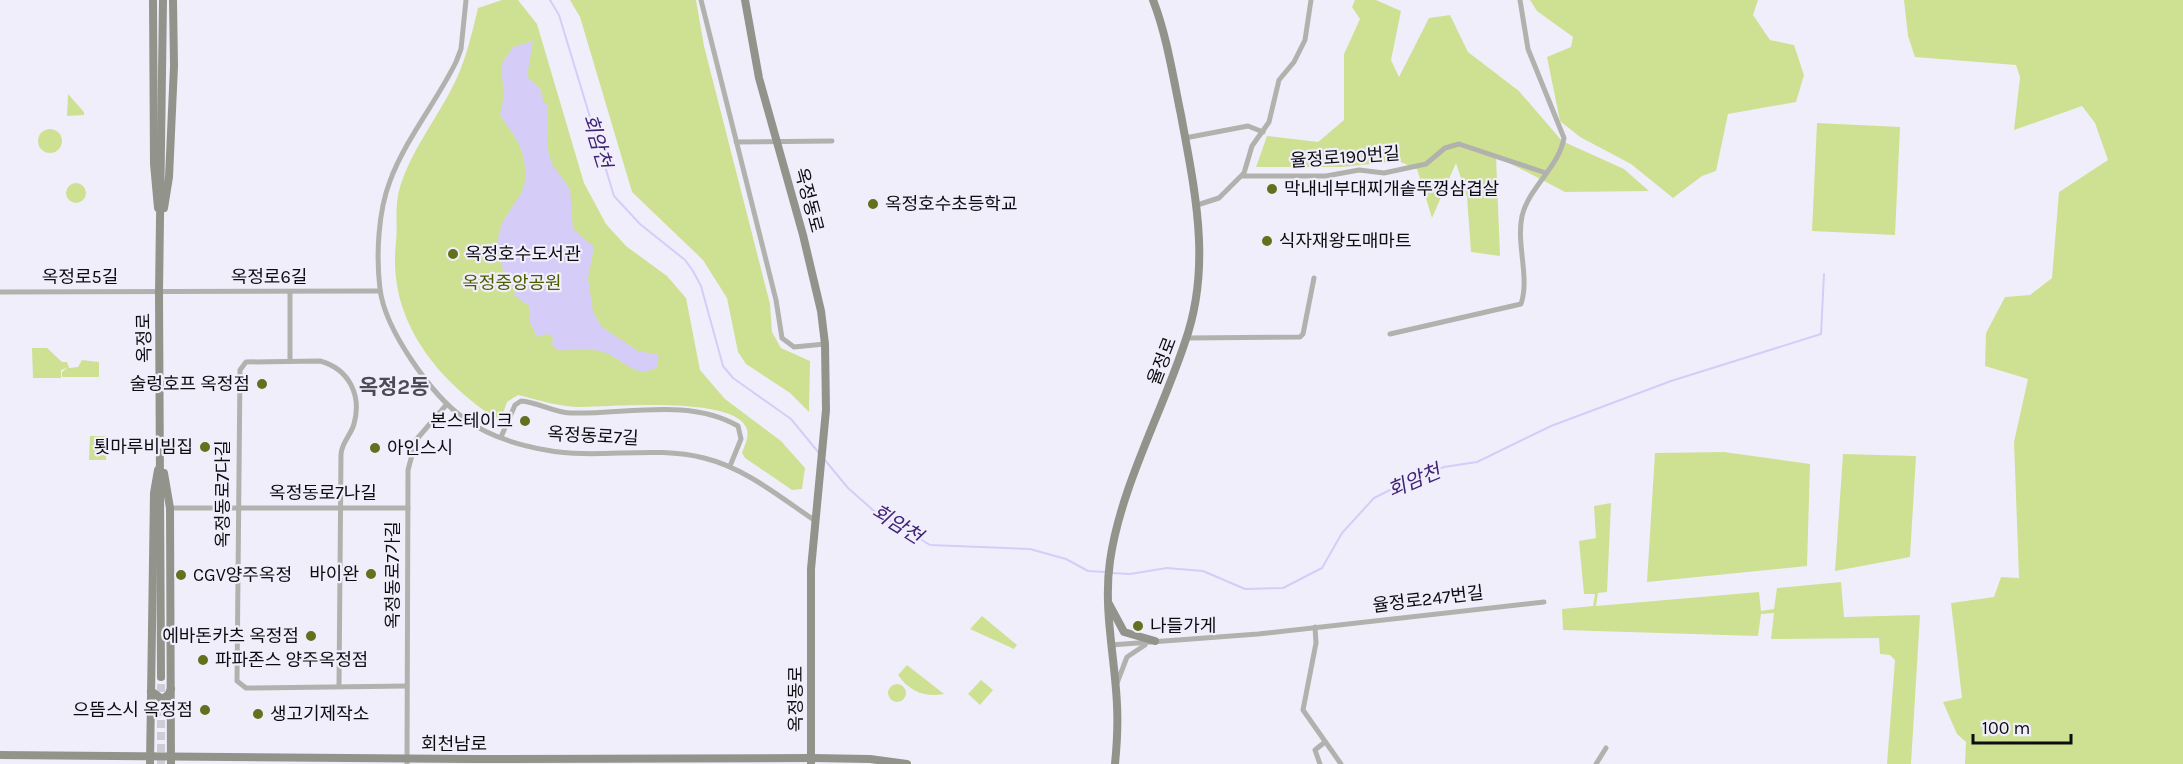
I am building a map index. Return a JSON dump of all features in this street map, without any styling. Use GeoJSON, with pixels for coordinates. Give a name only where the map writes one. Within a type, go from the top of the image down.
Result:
{"type":"FeatureCollection","features":[{"type":"Feature","properties":{"kind":"main road"},"geometry":{"type":"LineString","coordinates":[[153,0],[154,183],[161,222]]}},
{"type":"Feature","properties":{"kind":"main road","name":"옥정로"},"geometry":{"type":"LineString","coordinates":[[162,677],[159,292],[163,0]]}},
{"type":"Feature","properties":{"kind":"main road"},"geometry":{"type":"LineString","coordinates":[[161,222],[170,166],[174,66],[173,0]]}},
{"type":"Feature","properties":{"kind":"main road","name":"옥정동로"},"geometry":{"type":"LineString","coordinates":[[746,0],[759,78],[806,245],[821,311],[825,344],[826,410],[811,569],[811,761]]}},
{"type":"Feature","properties":{"kind":"main road","name":"율정로"},"geometry":{"type":"LineString","coordinates":[[1115,764],[1118,719],[1107,602],[1110,560],[1129,491],[1187,338],[1199,287],[1201,239],[1197,205],[1171,68],[1153,0]]}},
{"type":"Feature","properties":{"kind":"main road"},"geometry":{"type":"LineString","coordinates":[[160,460],[170,508],[171,761]]}},
{"type":"Feature","properties":{"kind":"main road"},"geometry":{"type":"LineString","coordinates":[[150,761],[154,493],[160,460]]}},
{"type":"Feature","properties":{"kind":"main road"},"geometry":{"type":"LineString","coordinates":[[1107,602],[1124,632],[1155,641]]}},
{"type":"Feature","properties":{"kind":"main road"},"geometry":{"type":"LineString","coordinates":[[151,691],[162,699],[168,695],[172,686]]}},
{"type":"Feature","properties":{"kind":"main road","name":"회천남로"},"geometry":{"type":"LineString","coordinates":[[0,755],[150,761],[291,756],[407,761],[870,759],[907,764]]}},
{"type":"Feature","properties":{"kind":"street","name":"옥정동로7길"},"geometry":{"type":"LineString","coordinates":[[466,0],[461,49],[390,180],[381,230],[380,291],[407,356],[447,404],[466,420],[501,437],[526,446],[566,453],[684,454],[730,466],[814,520]]}},
{"type":"Feature","properties":{"kind":"street"},"geometry":{"type":"LineString","coordinates":[[701,0],[776,300],[782,338],[794,347],[825,344]]}},
{"type":"Feature","properties":{"kind":"street"},"geometry":{"type":"LineString","coordinates":[[1197,205],[1219,198],[1242,176],[1252,146],[1263,132],[1272,114],[1280,80],[1294,62],[1305,40],[1311,0]]}},
{"type":"Feature","properties":{"kind":"street"},"geometry":{"type":"LineString","coordinates":[[1390,334],[1521,304],[1524,294],[1519,239],[1521,221],[1531,196],[1562,149],[1564,138],[1528,50],[1520,0]]}},
{"type":"Feature","properties":{"kind":"street"},"geometry":{"type":"LineString","coordinates":[[1185,138],[1248,126],[1258,127],[1263,132]]}},
{"type":"Feature","properties":{"kind":"street"},"geometry":{"type":"LineString","coordinates":[[736,142],[832,141]]}},
{"type":"Feature","properties":{"kind":"street","name":"율정로190번길"},"geometry":{"type":"LineString","coordinates":[[1242,176],[1326,176],[1359,170],[1384,173],[1426,164],[1445,148],[1459,144],[1546,172]]}},
{"type":"Feature","properties":{"kind":"street"},"geometry":{"type":"LineString","coordinates":[[1187,338],[1300,338],[1303,334],[1314,278]]}},
{"type":"Feature","properties":{"kind":"street","name":"옥정로6길"},"geometry":{"type":"LineString","coordinates":[[159,292],[380,291]]}},
{"type":"Feature","properties":{"kind":"street","name":"옥정로5길"},"geometry":{"type":"LineString","coordinates":[[0,292],[159,292]]}},
{"type":"Feature","properties":{"kind":"street"},"geometry":{"type":"LineString","coordinates":[[290,292],[290,361]]}},
{"type":"Feature","properties":{"kind":"street","name":"옥정동로7다길"},"geometry":{"type":"LineString","coordinates":[[339,687],[342,449],[354,425],[356,396],[346,375],[331,364],[320,361],[249,361],[243,364],[240,370],[237,681],[246,688],[339,687],[407,686]]}},
{"type":"Feature","properties":{"kind":"street"},"geometry":{"type":"LineString","coordinates":[[501,437],[515,405],[521,401],[570,413],[662,410],[685,412],[738,426],[741,439],[730,466]]}},
{"type":"Feature","properties":{"kind":"street","name":"옥정동로7가길"},"geometry":{"type":"LineString","coordinates":[[407,761],[410,453],[423,430],[447,404]]}},
{"type":"Feature","properties":{"kind":"street","name":"옥정동로7나길"},"geometry":{"type":"LineString","coordinates":[[170,508],[408,508]]}},
{"type":"Feature","properties":{"kind":"street","name":"율정로247번길"},"geometry":{"type":"LineString","coordinates":[[1111,645],[1315,627],[1544,602]]}},
{"type":"Feature","properties":{"kind":"street"},"geometry":{"type":"LineString","coordinates":[[1315,627],[1316,643],[1303,710],[1341,764]]}},
{"type":"Feature","properties":{"kind":"street"},"geometry":{"type":"LineString","coordinates":[[1115,687],[1123,665],[1132,651],[1155,641]]}},
{"type":"Feature","properties":{"kind":"street"},"geometry":{"type":"LineString","coordinates":[[1320,764],[1317,748],[1325,742]]}},
{"type":"Feature","properties":{"kind":"street"},"geometry":{"type":"LineString","coordinates":[[1596,764],[1606,748]]}},
{"type":"Feature","properties":{"kind":"green space","name":"옥정중앙공원"},"geometry":{"type":"Polygon","coordinates":[[[502,0],[518,0],[537,24],[584,183],[606,224],[626,246],[667,276],[686,298],[700,370],[725,399],[781,441],[805,468],[802,489],[792,490],[745,458],[742,453],[747,440],[747,430],[736,417],[718,411],[669,405],[573,407],[518,395],[507,402],[502,416],[495,418],[453,384],[420,344],[399,296],[395,270],[398,194],[410,162],[456,80],[478,8],[502,0]]]}},
{"type":"Feature","properties":{"kind":"green space"},"geometry":{"type":"Polygon","coordinates":[[[570,0],[696,0],[704,46],[770,304],[772,332],[781,348],[810,361],[809,412],[790,393],[746,364],[738,352],[727,298],[703,260],[632,192],[580,17],[570,0]]]}},
{"type":"Feature","properties":{"kind":"green space"},"geometry":{"type":"Polygon","coordinates":[[[1355,0],[1376,0],[1401,11],[1391,60],[1399,77],[1429,18],[1450,15],[1468,52],[1519,91],[1562,141],[1624,169],[1649,191],[1565,192],[1496,156],[1500,256],[1471,252],[1467,197],[1456,163],[1432,218],[1417,169],[1398,161],[1343,167],[1256,167],[1267,136],[1318,142],[1344,120],[1344,54],[1360,19],[1352,7],[1355,0]]]}},
{"type":"Feature","properties":{"kind":"green space"},"geometry":{"type":"Polygon","coordinates":[[[1530,0],[1758,0],[1753,15],[1770,40],[1794,45],[1804,75],[1796,102],[1728,114],[1716,171],[1702,176],[1673,198],[1631,164],[1580,137],[1560,121],[1547,57],[1571,47],[1573,37],[1537,11],[1530,0]]]}},
{"type":"Feature","properties":{"kind":"green space"},"geometry":{"type":"Polygon","coordinates":[[[1904,0],[2183,0],[2183,764],[1965,764],[1966,742],[1957,734],[1943,702],[1962,698],[1951,603],[1994,597],[2001,577],[2019,578],[2014,442],[2028,379],[1985,366],[1986,333],[2005,297],[2030,295],[2052,278],[2059,192],[2108,160],[2095,123],[2082,106],[2014,130],[2020,77],[2016,65],[1915,57],[1908,36],[1904,0]]]}},
{"type":"Feature","properties":{"kind":"green space"},"geometry":{"type":"Polygon","coordinates":[[[68,94],[84,112],[84,115],[67,116],[68,94]]]}},
{"type":"Feature","properties":{"kind":"green space"},"geometry":{"type":"Polygon","coordinates":[[[1817,123],[1900,127],[1895,235],[1812,231],[1817,123]]]}},
{"type":"Feature","properties":{"kind":"green space"},"geometry":{"type":"Polygon","coordinates":[[[50,129],[55,130],[61,136],[61,146],[55,152],[50,153],[45,152],[39,146],[38,141],[39,136],[45,130],[50,129]]]}},
{"type":"Feature","properties":{"kind":"green space"},"geometry":{"type":"Polygon","coordinates":[[[76,183],[83,186],[86,193],[83,200],[76,203],[69,200],[66,193],[69,186],[76,183]]]}},
{"type":"Feature","properties":{"kind":"green space"},"geometry":{"type":"Polygon","coordinates":[[[32,348],[47,348],[62,362],[67,362],[69,368],[78,367],[82,360],[99,362],[99,377],[62,377],[62,372],[67,368],[61,370],[61,378],[33,378],[32,348]]]}},
{"type":"Feature","properties":{"kind":"green space"},"geometry":{"type":"Polygon","coordinates":[[[90,436],[107,436],[106,460],[89,460],[90,436]]]}},
{"type":"Feature","properties":{"kind":"green space"},"geometry":{"type":"Polygon","coordinates":[[[1724,452],[1810,464],[1807,566],[1647,582],[1655,453],[1724,452]]]}},
{"type":"Feature","properties":{"kind":"green space"},"geometry":{"type":"Polygon","coordinates":[[[1843,454],[1916,456],[1910,557],[1835,571],[1843,454]]]}},
{"type":"Feature","properties":{"kind":"green space"},"geometry":{"type":"Polygon","coordinates":[[[1611,503],[1607,592],[1598,593],[1596,606],[1759,592],[1761,611],[1774,609],[1777,588],[1841,582],[1844,617],[1920,615],[1911,764],[1887,764],[1895,660],[1890,655],[1880,654],[1879,638],[1771,639],[1774,613],[1761,614],[1758,636],[1563,630],[1562,609],[1593,606],[1595,594],[1584,594],[1579,541],[1596,538],[1594,506],[1611,503]]]}},
{"type":"Feature","properties":{"kind":"green space"},"geometry":{"type":"Polygon","coordinates":[[[982,616],[1017,645],[1014,649],[970,629],[982,616]]]}},
{"type":"Feature","properties":{"kind":"green space"},"geometry":{"type":"Polygon","coordinates":[[[907,665],[944,694],[930,695],[912,689],[898,675],[907,665]]]}},
{"type":"Feature","properties":{"kind":"green space"},"geometry":{"type":"Polygon","coordinates":[[[981,680],[993,690],[980,705],[968,694],[981,680]]]}},
{"type":"Feature","properties":{"kind":"green space"},"geometry":{"type":"Polygon","coordinates":[[[897,684],[903,687],[906,693],[903,699],[897,702],[891,699],[888,693],[891,687],[897,684]]]}},
{"type":"Feature","properties":{"kind":"shaded area"},"geometry":{"type":"Polygon","coordinates":[[[533,41],[527,77],[540,88],[544,103],[548,103],[547,147],[552,164],[570,189],[573,229],[594,247],[588,278],[593,312],[602,327],[638,351],[659,355],[657,367],[649,371],[635,369],[600,351],[557,350],[552,344],[553,337],[547,334],[537,337],[530,322],[529,306],[514,295],[515,292],[505,275],[499,256],[499,237],[505,218],[522,192],[525,170],[520,147],[500,115],[504,96],[501,65],[513,47],[533,41]]]}},
{"type":"Feature","properties":{"kind":"waterway","name":"회암천"},"geometry":{"type":"LineString","coordinates":[[550,0],[559,15],[614,196],[640,224],[685,260],[693,271],[701,286],[723,366],[733,378],[791,419],[819,453]]}},
{"type":"Feature","properties":{"kind":"waterway","name":"회암천"},"geometry":{"type":"LineString","coordinates":[[1112,573],[1130,574],[1167,568],[1203,571],[1245,589],[1283,588],[1322,568],[1342,533],[1374,498],[1408,481],[1444,467],[1477,462],[1551,426],[1671,381],[1821,334],[1824,274]]}},
{"type":"Feature","properties":{"kind":"waterway","name":"회암천"},"geometry":{"type":"LineString","coordinates":[[824,459],[848,488],[874,511],[930,545],[1030,549],[1066,559],[1088,571],[1106,572]]}},
{"type":"Feature","properties":{"kind":"tunnel"},"geometry":{"type":"LineString","coordinates":[[161,677],[161,764]]}},
{"type":"Feature","properties":{"kind":"place","name":"막내네부대찌개솥뚜껑삼겹살"},"geometry":{"type":"Point","coordinates":[1272,189]}},
{"type":"Feature","properties":{"kind":"place","name":"옥정호수초등학교"},"geometry":{"type":"Point","coordinates":[873,204]}},
{"type":"Feature","properties":{"kind":"place","name":"식자재왕도매마트"},"geometry":{"type":"Point","coordinates":[1267,241]}},
{"type":"Feature","properties":{"kind":"place","name":"옥정호수도서관"},"geometry":{"type":"Point","coordinates":[453,254]}},
{"type":"Feature","properties":{"kind":"place","name":"술렁호프 옥정점"},"geometry":{"type":"Point","coordinates":[262,384]}},
{"type":"Feature","properties":{"kind":"place","name":"본스테이크"},"geometry":{"type":"Point","coordinates":[525,421]}},
{"type":"Feature","properties":{"kind":"place","name":"툇마루비빔집"},"geometry":{"type":"Point","coordinates":[205,447]}},
{"type":"Feature","properties":{"kind":"place","name":"아인스시"},"geometry":{"type":"Point","coordinates":[375,448]}},
{"type":"Feature","properties":{"kind":"place","name":"바이완"},"geometry":{"type":"Point","coordinates":[371,574]}},
{"type":"Feature","properties":{"kind":"place","name":"CGV양주옥정"},"geometry":{"type":"Point","coordinates":[181,575]}},
{"type":"Feature","properties":{"kind":"place","name":"나들가게"},"geometry":{"type":"Point","coordinates":[1138,626]}},
{"type":"Feature","properties":{"kind":"place","name":"에바돈카츠 옥정점"},"geometry":{"type":"Point","coordinates":[311,636]}},
{"type":"Feature","properties":{"kind":"place","name":"파파존스 양주옥정점"},"geometry":{"type":"Point","coordinates":[203,660]}},
{"type":"Feature","properties":{"kind":"place","name":"으뜸스시 옥정점"},"geometry":{"type":"Point","coordinates":[205,710]}},
{"type":"Feature","properties":{"kind":"place","name":"생고기제작소"},"geometry":{"type":"Point","coordinates":[258,714]}},
{"type":"Feature","properties":{"kind":"district","name":"옥정2동"},"geometry":{"type":"Point","coordinates":[394,387]}}]}
